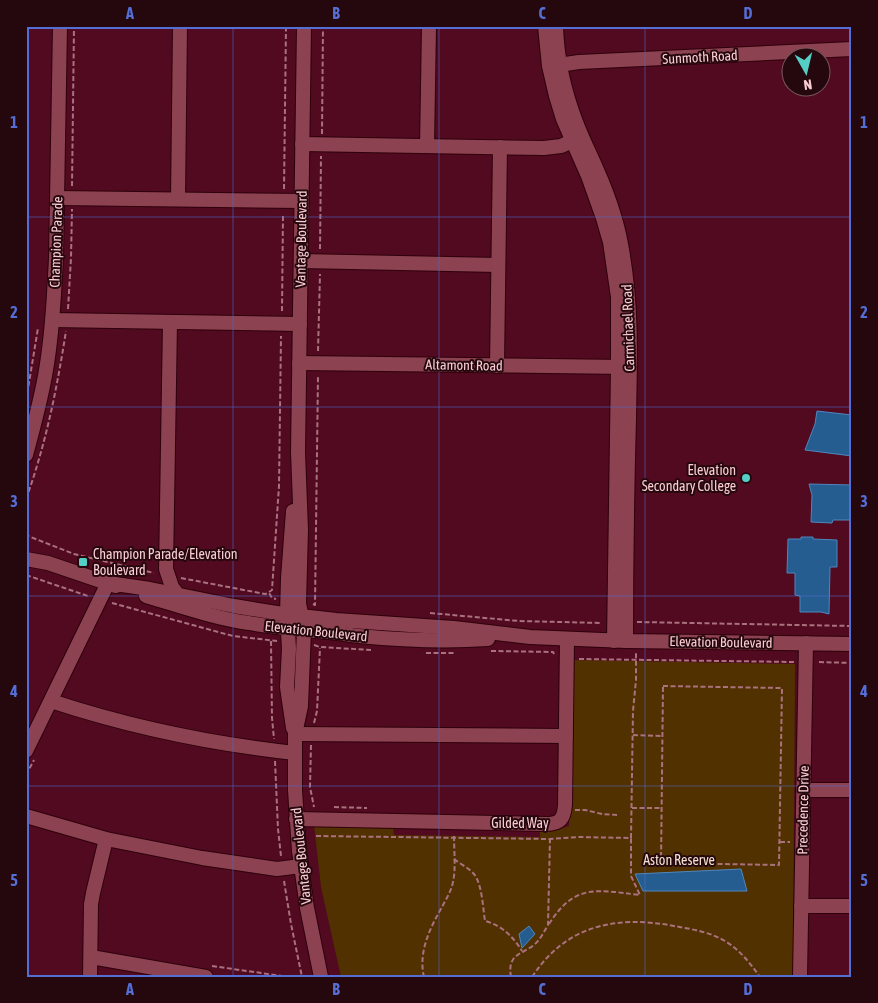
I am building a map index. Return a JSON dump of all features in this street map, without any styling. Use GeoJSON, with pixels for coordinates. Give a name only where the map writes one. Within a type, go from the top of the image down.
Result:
{"type":"FeatureCollection","features":[{"type":"Feature","properties":{"kind":"street","name":"Champion Parade"},"geometry":{"type":"LineString","coordinates":[[26,455],[31,415],[45,377],[52,320],[58,198],[60,26]]}},
{"type":"Feature","properties":{"kind":"street"},"geometry":{"type":"LineString","coordinates":[[178,199],[180,26]]}},
{"type":"Feature","properties":{"kind":"street","name":"Vantage Boulevard"},"geometry":{"type":"LineString","coordinates":[[304,26],[298,452],[301,530],[295,615],[289,649],[287,687],[295,734],[296,819],[301,866],[307,908],[321,977]]}},
{"type":"Feature","properties":{"kind":"street"},"geometry":{"type":"LineString","coordinates":[[427,146],[429,26]]}},
{"type":"Feature","properties":{"kind":"street","name":"Carmichael Road"},"geometry":{"type":"LineString","coordinates":[[545,26],[554,65],[568,99],[577,139],[607,194],[623,254],[629,305],[624,367],[620,622],[625,641]]}},
{"type":"Feature","properties":{"kind":"street","name":"Carmichael Road"},"geometry":{"type":"LineString","coordinates":[[554,65],[556,26]]}},
{"type":"Feature","properties":{"kind":"street","name":"Sunmoth Road"},"geometry":{"type":"LineString","coordinates":[[554,65],[579,62],[852,49]]}},
{"type":"Feature","properties":{"kind":"street"},"geometry":{"type":"LineString","coordinates":[[302,144],[555,147],[577,139]]}},
{"type":"Feature","properties":{"kind":"street"},"geometry":{"type":"LineString","coordinates":[[497,366],[500,147]]}},
{"type":"Feature","properties":{"kind":"street"},"geometry":{"type":"LineString","coordinates":[[58,198],[302,201]]}},
{"type":"Feature","properties":{"kind":"street"},"geometry":{"type":"LineString","coordinates":[[301,261],[498,265]]}},
{"type":"Feature","properties":{"kind":"street"},"geometry":{"type":"LineString","coordinates":[[52,320],[300,324]]}},
{"type":"Feature","properties":{"kind":"street"},"geometry":{"type":"LineString","coordinates":[[170,322],[166,573],[172,587],[178,594]]}},
{"type":"Feature","properties":{"kind":"street","name":"Altamont Road"},"geometry":{"type":"LineString","coordinates":[[299,362],[624,367]]}},
{"type":"Feature","properties":{"kind":"street","name":"Elevation Boulevard"},"geometry":{"type":"LineString","coordinates":[[27,542],[48,563]]}},
{"type":"Feature","properties":{"kind":"street","name":"Elevation Boulevard"},"geometry":{"type":"LineString","coordinates":[[26,559],[48,563],[139,594],[239,621],[271,626],[295,615]]}},
{"type":"Feature","properties":{"kind":"street"},"geometry":{"type":"LineString","coordinates":[[150,589],[157,586],[166,573]]}},
{"type":"Feature","properties":{"kind":"street"},"geometry":{"type":"LineString","coordinates":[[26,751],[108,583]]}},
{"type":"Feature","properties":{"kind":"street","name":"Elevation Boulevard"},"geometry":{"type":"LineString","coordinates":[[108,583],[178,594],[265,612],[378,624],[454,628],[530,637],[625,641],[852,644]]}},
{"type":"Feature","properties":{"kind":"street","name":"Elevation Boulevard"},"geometry":{"type":"LineString","coordinates":[[295,615],[323,632],[358,636],[411,640],[530,637]]}},
{"type":"Feature","properties":{"kind":"street","name":"Gilded Way"},"geometry":{"type":"LineString","coordinates":[[296,819],[550,824],[561,820],[565,810],[567,639]]}},
{"type":"Feature","properties":{"kind":"street","name":"Precedence Drive"},"geometry":{"type":"LineString","coordinates":[[800,977],[803,790],[800,662],[806,643]]}},
{"type":"Feature","properties":{"kind":"street"},"geometry":{"type":"LineString","coordinates":[[51,702],[158,730],[225,743],[295,752]]}},
{"type":"Feature","properties":{"kind":"street"},"geometry":{"type":"LineString","coordinates":[[295,734],[566,736]]}},
{"type":"Feature","properties":{"kind":"street"},"geometry":{"type":"LineString","coordinates":[[803,790],[852,790]]}},
{"type":"Feature","properties":{"kind":"street"},"geometry":{"type":"LineString","coordinates":[[26,816],[106,839],[202,858],[267,868],[282,869],[301,866]]}},
{"type":"Feature","properties":{"kind":"street"},"geometry":{"type":"LineString","coordinates":[[90,977],[92,898],[106,839]]}},
{"type":"Feature","properties":{"kind":"street"},"geometry":{"type":"LineString","coordinates":[[801,906],[852,906]]}},
{"type":"Feature","properties":{"kind":"street"},"geometry":{"type":"LineString","coordinates":[[91,956],[208,972]]}},
{"type":"Feature","properties":{"kind":"path"},"geometry":{"type":"LineString","coordinates":[[269,593],[272,590],[279,486],[286,26]]}},
{"type":"Feature","properties":{"kind":"path"},"geometry":{"type":"LineString","coordinates":[[269,593],[272,598],[295,615],[315,605],[323,26]]}},
{"type":"Feature","properties":{"kind":"path"},"geometry":{"type":"LineString","coordinates":[[26,401],[39,325]]}},
{"type":"Feature","properties":{"kind":"path"},"geometry":{"type":"LineString","coordinates":[[26,533],[27,542]]}},
{"type":"Feature","properties":{"kind":"path"},"geometry":{"type":"LineString","coordinates":[[27,542],[83,556],[265,594],[269,593]]}},
{"type":"Feature","properties":{"kind":"path"},"geometry":{"type":"LineString","coordinates":[[82,561],[83,556]]}},
{"type":"Feature","properties":{"kind":"path"},"geometry":{"type":"LineString","coordinates":[[427,613],[519,621],[852,626]]}},
{"type":"Feature","properties":{"kind":"path"},"geometry":{"type":"LineString","coordinates":[[271,626],[272,718],[278,829],[282,869],[302,977]]}},
{"type":"Feature","properties":{"kind":"path"},"geometry":{"type":"LineString","coordinates":[[315,818],[310,786],[311,734],[317,711],[319,660],[323,632]]}},
{"type":"Feature","properties":{"kind":"path"},"geometry":{"type":"LineString","coordinates":[[511,977],[510,972],[513,959],[522,951],[535,944],[561,909],[583,893],[598,890],[640,895],[631,876],[633,735],[636,680],[625,641]]}},
{"type":"Feature","properties":{"kind":"path"},"geometry":{"type":"LineString","coordinates":[[800,662],[852,663]]}},
{"type":"Feature","properties":{"kind":"path"},"geometry":{"type":"LineString","coordinates":[[272,678],[277,677]]}},
{"type":"Feature","properties":{"kind":"path"},"geometry":{"type":"LineString","coordinates":[[664,686],[782,688],[779,865],[661,863],[662,808],[664,686]]}},
{"type":"Feature","properties":{"kind":"path"},"geometry":{"type":"LineString","coordinates":[[633,735],[662,736]]}},
{"type":"Feature","properties":{"kind":"path"},"geometry":{"type":"LineString","coordinates":[[632,808],[662,808]]}},
{"type":"Feature","properties":{"kind":"path"},"geometry":{"type":"LineString","coordinates":[[565,810],[585,810],[618,815]]}},
{"type":"Feature","properties":{"kind":"path"},"geometry":{"type":"LineString","coordinates":[[424,977],[421,962],[422,954],[452,884],[454,873],[454,822]]}},
{"type":"Feature","properties":{"kind":"path"},"geometry":{"type":"LineString","coordinates":[[548,925],[550,824]]}},
{"type":"Feature","properties":{"kind":"path"},"geometry":{"type":"LineString","coordinates":[[316,836],[550,839],[578,837],[631,838]]}},
{"type":"Feature","properties":{"kind":"path"},"geometry":{"type":"LineString","coordinates":[[454,859],[473,874],[477,880],[485,921],[504,930],[522,951]]}},
{"type":"Feature","properties":{"kind":"path"},"geometry":{"type":"LineString","coordinates":[[532,977],[549,956],[574,936],[586,930],[598,926],[642,922],[687,928],[715,936],[738,950],[760,977]]}},
{"type":"Feature","properties":{"kind":"path"},"geometry":{"type":"LineString","coordinates":[[208,972],[288,977]]}},
{"type":"Feature","properties":{"kind":"green space","name":"Aston Reserve"},"geometry":{"type":"Polygon","coordinates":[[[574,660],[795,664],[793,977],[341,977],[321,887],[314,825],[393,827],[394,835],[540,837],[540,829],[557,830],[569,826],[574,660]]]}},
{"type":"Feature","properties":{"kind":"building"},"geometry":{"type":"Polygon","coordinates":[[[817,411],[852,415],[852,456],[805,450],[815,424],[817,411]]]}},
{"type":"Feature","properties":{"kind":"building"},"geometry":{"type":"Polygon","coordinates":[[[809,484],[852,485],[852,520],[833,520],[832,523],[811,522],[812,495],[809,484]]]}},
{"type":"Feature","properties":{"kind":"building"},"geometry":{"type":"Polygon","coordinates":[[[801,537],[837,540],[837,567],[830,567],[829,614],[800,612],[800,596],[795,595],[795,573],[787,573],[788,539],[801,539],[801,537]]]}},
{"type":"Feature","properties":{"kind":"building"},"geometry":{"type":"Polygon","coordinates":[[[741,869],[747,891],[643,891],[635,874],[741,869]]]}},
{"type":"Feature","properties":{"kind":"building"},"geometry":{"type":"Polygon","coordinates":[[[529,926],[535,934],[522,948],[519,934],[529,926]]]}},
{"type":"Feature","properties":{"kind":"place","name":"Elevation Secondary College"},"geometry":{"type":"Point","coordinates":[746,478]}},
{"type":"Feature","properties":{"kind":"place","name":"Champion Parade/Elevation Boulevard"},"geometry":{"type":"Point","coordinates":[83,562]}}]}
